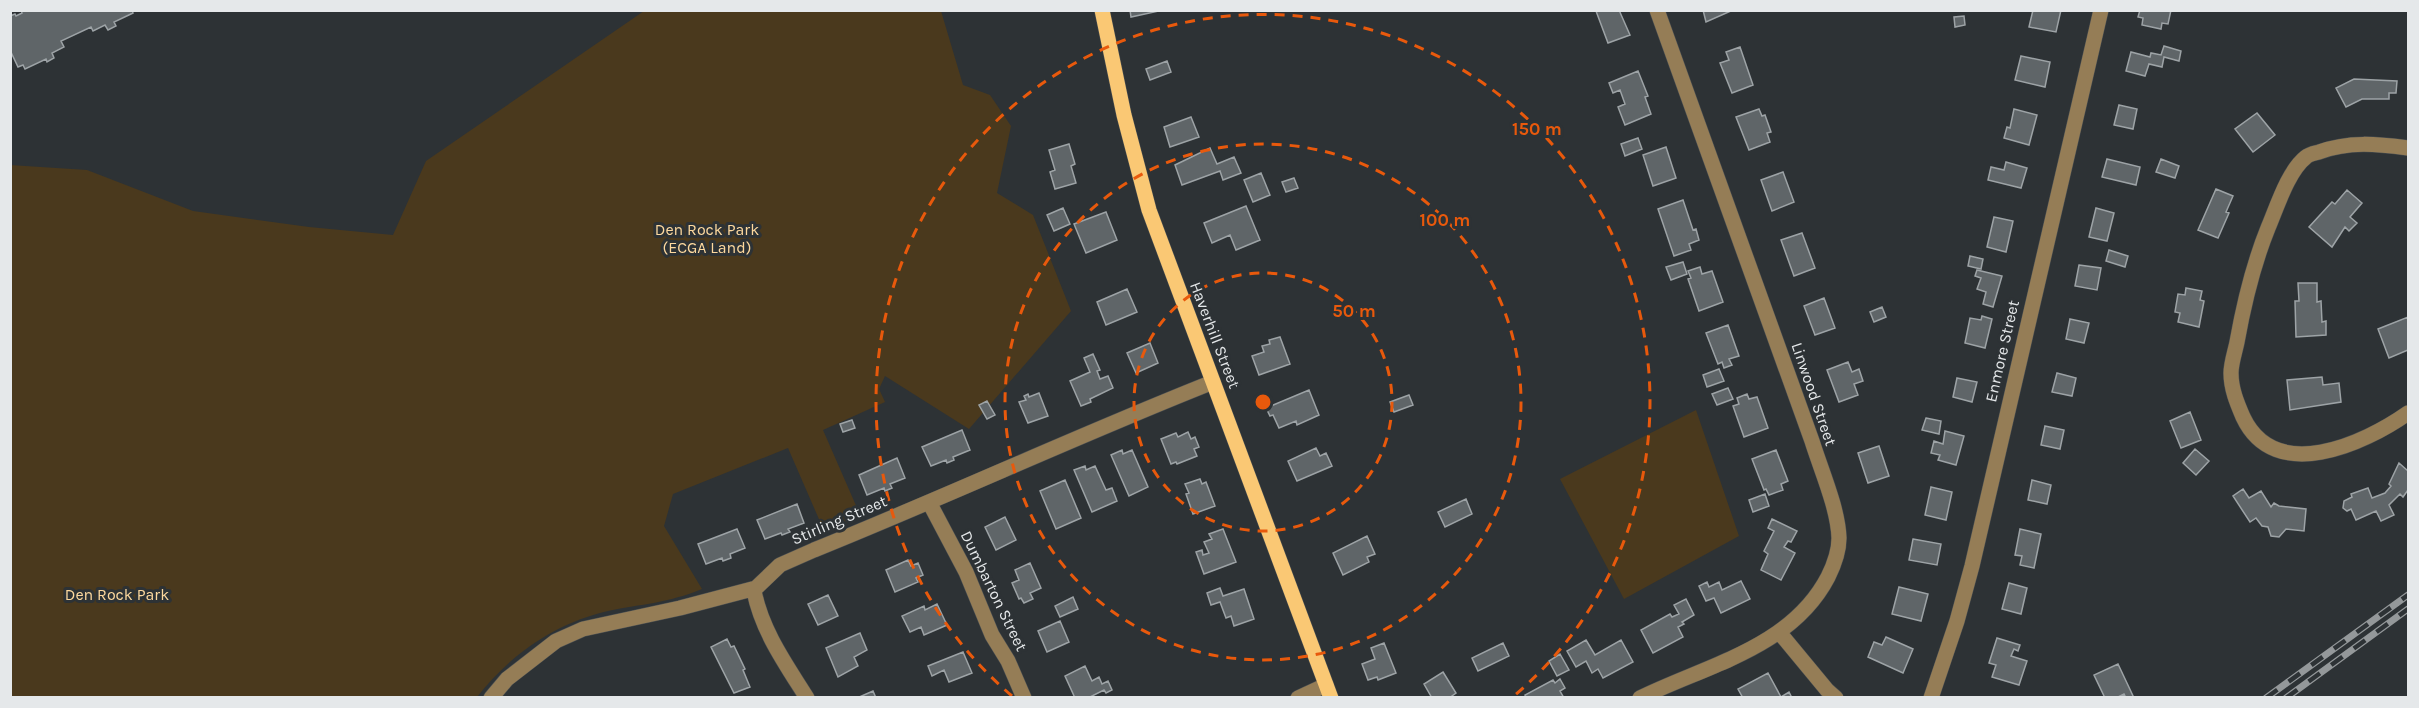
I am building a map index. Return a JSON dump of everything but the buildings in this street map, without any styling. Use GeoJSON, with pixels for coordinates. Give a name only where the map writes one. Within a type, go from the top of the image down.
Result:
{"type":"FeatureCollection","features":[{"type":"Feature","properties":{"kind":"main road","name":"Haverhill Street"},"geometry":{"type":"LineString","coordinates":[[1102,10],[1124,115],[1149,210],[1329,691]]}},
{"type":"Feature","properties":{"kind":"street","name":"Linwood Street"},"geometry":{"type":"LineString","coordinates":[[1640,698],[1715,666],[1779,632],[1806,610],[1831,571],[1838,549],[1839,534],[1809,431],[1657,10]]}},
{"type":"Feature","properties":{"kind":"street","name":"Enmore Street"},"geometry":{"type":"LineString","coordinates":[[1931,698],[1957,621],[1972,566],[2101,10]]}},
{"type":"Feature","properties":{"kind":"street"},"geometry":{"type":"LineString","coordinates":[[2409,148],[2359,143],[2330,148],[2307,157],[2286,183],[2252,275],[2231,373],[2235,400],[2248,427],[2266,446],[2292,454],[2320,453],[2351,444],[2384,430],[2409,413]]}},
{"type":"Feature","properties":{"kind":"street","name":"Stirling Street"},"geometry":{"type":"LineString","coordinates":[[491,698],[507,679],[530,659],[556,641],[583,629],[680,608],[756,588],[780,565],[1116,420],[1214,382]]}},
{"type":"Feature","properties":{"kind":"street","name":"Dumbarton Street"},"geometry":{"type":"LineString","coordinates":[[929,502],[966,572],[992,635],[1008,661],[1024,698]]}},
{"type":"Feature","properties":{"kind":"street"},"geometry":{"type":"LineString","coordinates":[[756,588],[754,591],[759,614],[778,652],[807,698]]}},
{"type":"Feature","properties":{"kind":"street"},"geometry":{"type":"LineString","coordinates":[[1779,632],[1836,698]]}},
{"type":"Feature","properties":{"kind":"street"},"geometry":{"type":"LineString","coordinates":[[1298,698],[1329,691]]}},
{"type":"Feature","properties":{"kind":"green space","name":"Den Rock Park (ECGA Land)"},"geometry":{"type":"Polygon","coordinates":[[[644,11],[941,11],[963,85],[990,95],[1011,126],[997,193],[1033,215],[1071,311],[969,429],[885,376],[879,389],[885,402],[823,430],[861,517],[825,533],[788,448],[673,494],[664,526],[702,589],[666,600],[589,616],[552,632],[519,654],[477,697],[11,697],[10,165],[87,170],[193,211],[309,227],[393,235],[426,161],[644,11]]]}},
{"type":"Feature","properties":{"kind":"green space"},"geometry":{"type":"Polygon","coordinates":[[[1696,410],[1739,536],[1624,599],[1560,479],[1696,410]]]}},
{"type":"Feature","properties":{"kind":"railway"},"geometry":{"type":"LineString","coordinates":[[2266,698],[2408,595]]}},
{"type":"Feature","properties":{"kind":"railway"},"geometry":{"type":"LineString","coordinates":[[2286,698],[2408,609]]}},
{"type":"Feature","properties":{"kind":"park label","name":"Den Rock Park"},"geometry":{"type":"Point","coordinates":[117,594]}}]}
